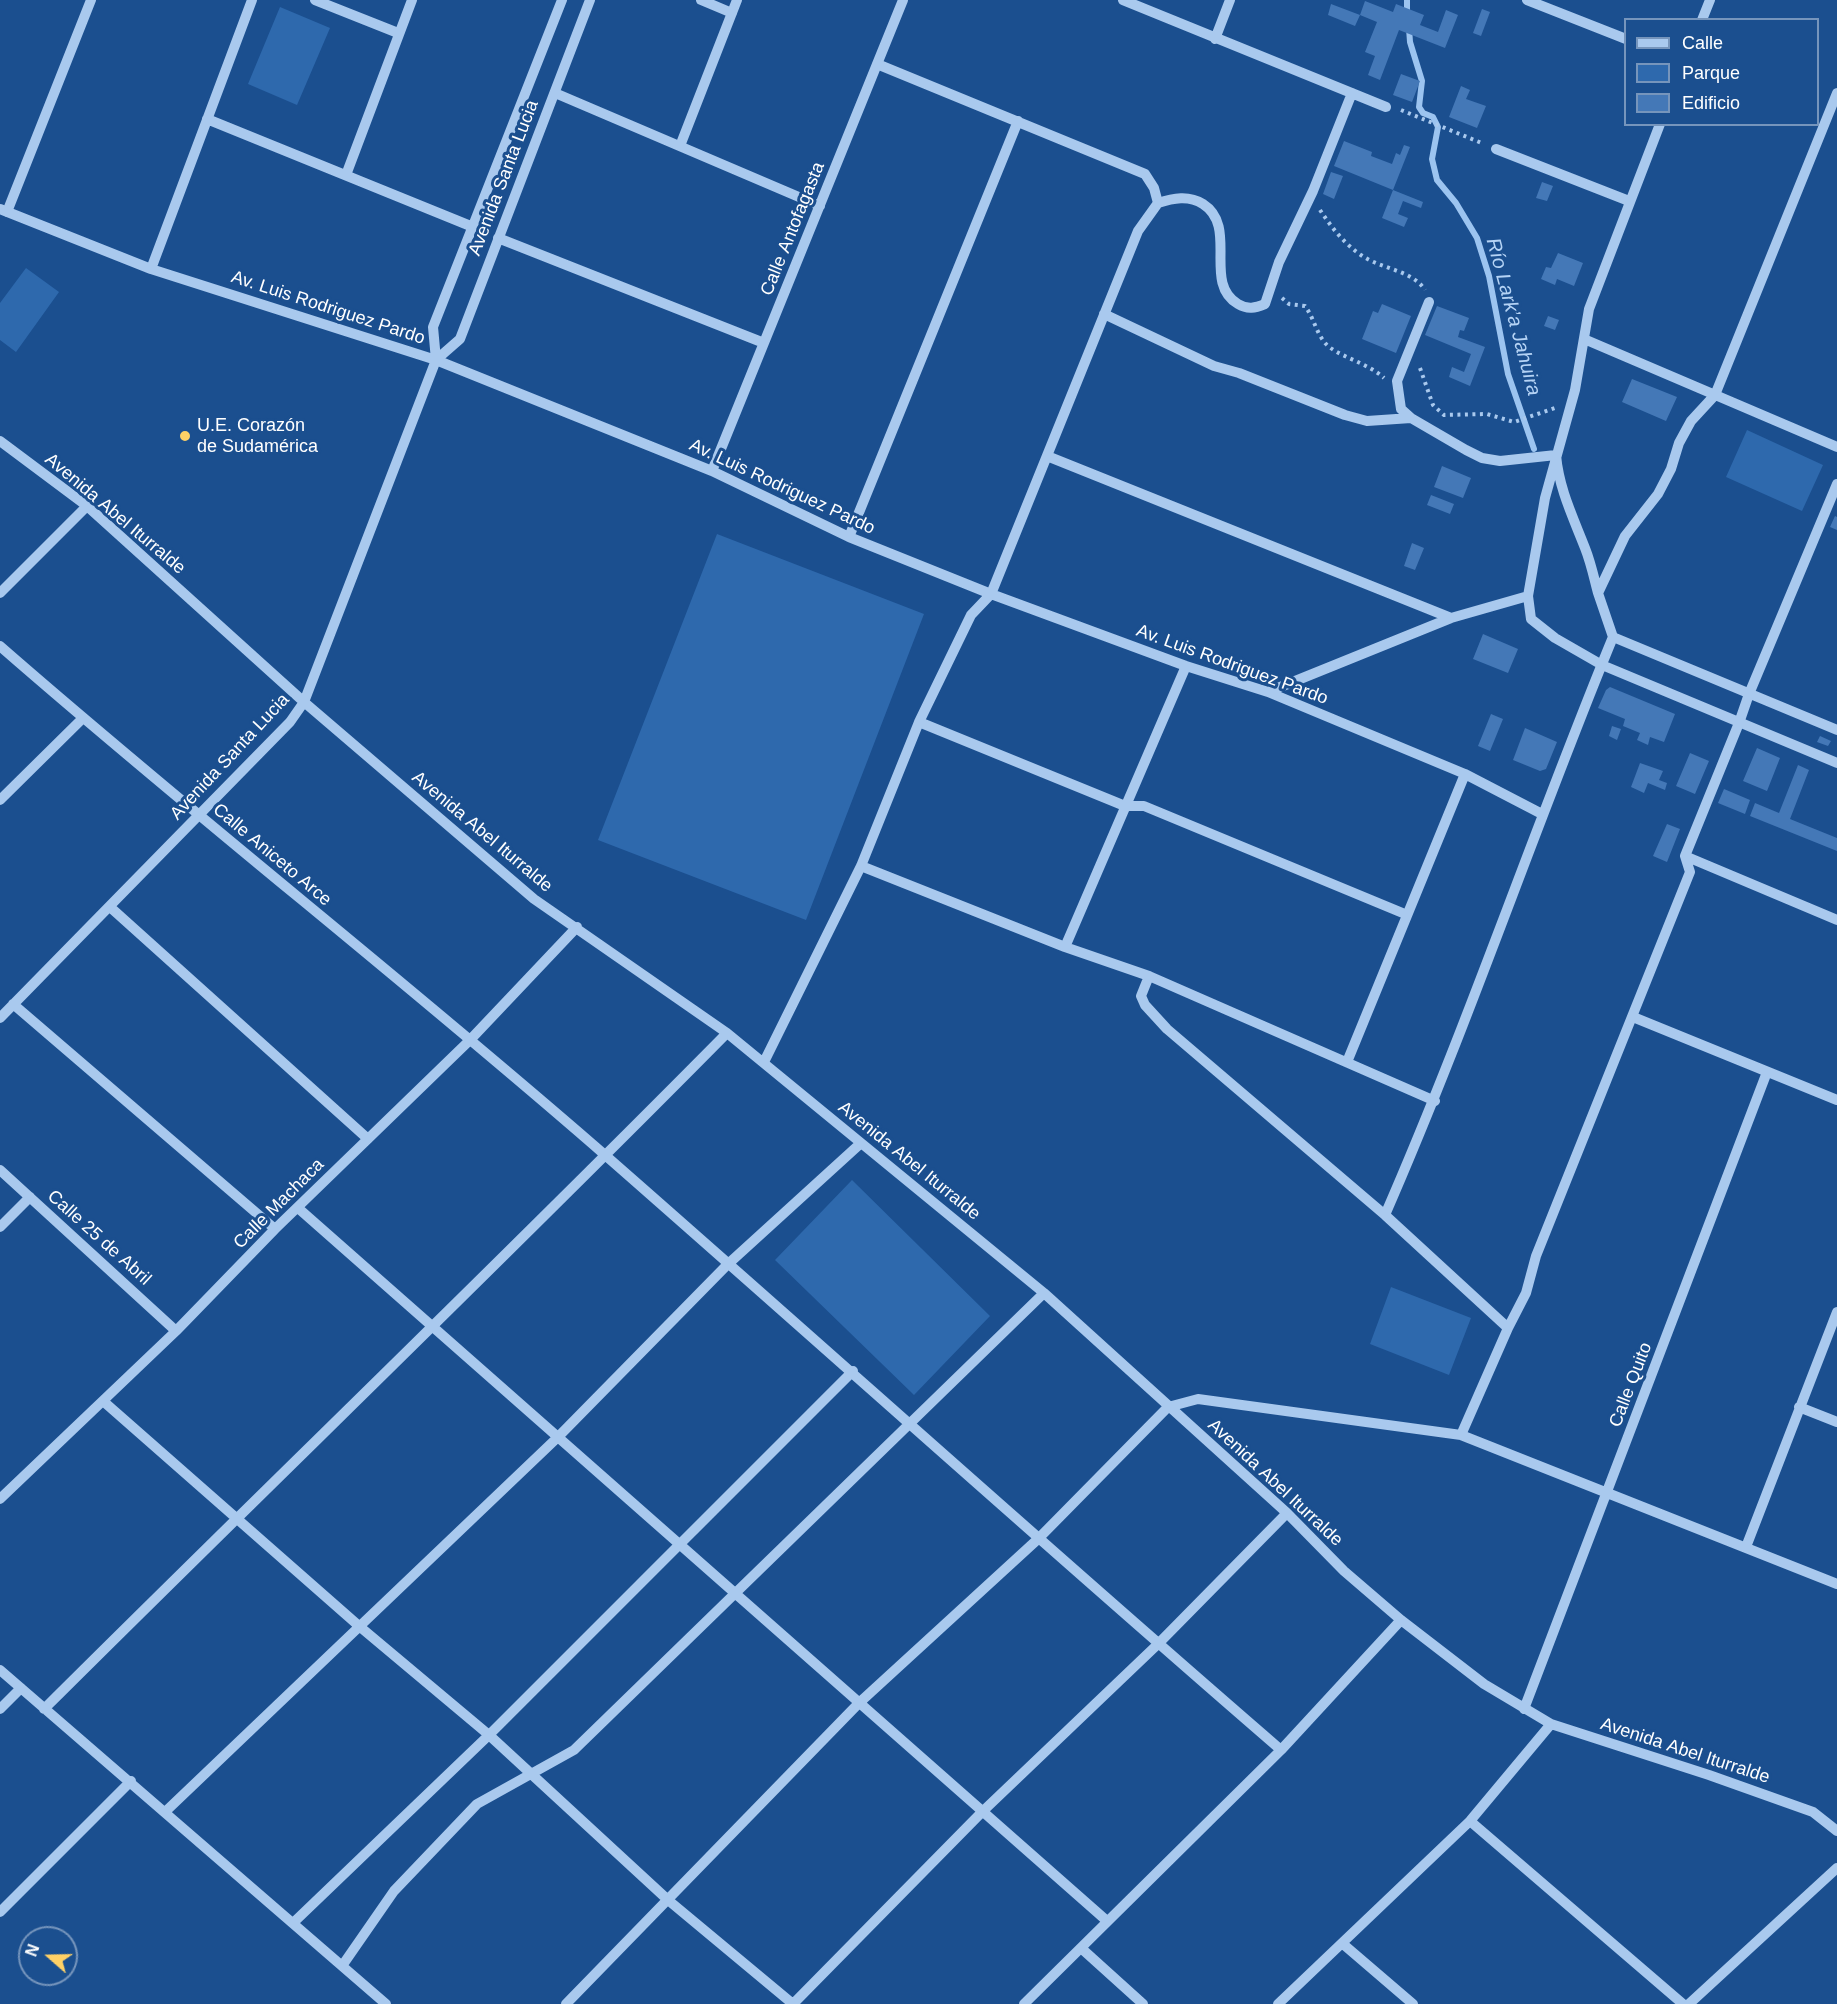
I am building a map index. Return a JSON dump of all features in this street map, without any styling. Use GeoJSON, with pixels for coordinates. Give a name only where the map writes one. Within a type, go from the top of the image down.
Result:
{"type":"FeatureCollection","features":[{"type":"Feature","properties":{"kind":"street"},"geometry":{"type":"LineString","coordinates":[[3,211],[91,0]]}},
{"type":"Feature","properties":{"kind":"street"},"geometry":{"type":"LineString","coordinates":[[151,269],[252,0]]}},
{"type":"Feature","properties":{"kind":"street"},"geometry":{"type":"LineString","coordinates":[[315,0],[398,33]]}},
{"type":"Feature","properties":{"kind":"street"},"geometry":{"type":"LineString","coordinates":[[346,175],[412,0]]}},
{"type":"Feature","properties":{"kind":"street","name":"Avenida Santa Lucia"},"geometry":{"type":"LineString","coordinates":[[0,1018],[290,722],[304,702],[436,360],[433,327],[562,0]]}},
{"type":"Feature","properties":{"kind":"street","name":"Avenida Santa Lucia"},"geometry":{"type":"LineString","coordinates":[[436,360],[460,339],[590,0]]}},
{"type":"Feature","properties":{"kind":"street"},"geometry":{"type":"LineString","coordinates":[[701,0],[732,12]]}},
{"type":"Feature","properties":{"kind":"street"},"geometry":{"type":"LineString","coordinates":[[680,146],[737,0]]}},
{"type":"Feature","properties":{"kind":"street","name":"Calle Antofagasta"},"geometry":{"type":"LineString","coordinates":[[712,471],[903,0]]}},
{"type":"Feature","properties":{"kind":"street"},"geometry":{"type":"LineString","coordinates":[[1124,0],[1386,107]]}},
{"type":"Feature","properties":{"kind":"street"},"geometry":{"type":"LineString","coordinates":[[1215,39],[1230,0]]}},
{"type":"Feature","properties":{"kind":"street"},"geometry":{"type":"LineString","coordinates":[[1527,0],[1624,38]]}},
{"type":"Feature","properties":{"kind":"street"},"geometry":{"type":"LineString","coordinates":[[1703,18],[1710,0]]}},
{"type":"Feature","properties":{"kind":"street"},"geometry":{"type":"LineString","coordinates":[[877,64],[1146,174],[1154,188],[1158,203]]}},
{"type":"Feature","properties":{"kind":"street"},"geometry":{"type":"LineString","coordinates":[[555,93],[820,206]]}},
{"type":"Feature","properties":{"kind":"street"},"geometry":{"type":"LineString","coordinates":[[764,1062],[861,866],[919,722],[970,615],[991,594],[1137,231],[1158,203],[1170,199],[1195,199],[1212,210],[1218,219],[1221,240],[1220,265],[1223,281],[1232,300],[1245,308],[1265,304],[1283,254],[1314,191],[1352,93]]}},
{"type":"Feature","properties":{"kind":"street"},"geometry":{"type":"LineString","coordinates":[[1599,593],[1625,536],[1658,494],[1691,421],[1715,395],[1837,93]]}},
{"type":"Feature","properties":{"kind":"street"},"geometry":{"type":"LineString","coordinates":[[207,119],[473,227]]}},
{"type":"Feature","properties":{"kind":"street"},"geometry":{"type":"LineString","coordinates":[[849,537],[1018,121]]}},
{"type":"Feature","properties":{"kind":"street"},"geometry":{"type":"LineString","coordinates":[[1659,126],[1589,309],[1575,390],[1545,498],[1528,596],[1531,619],[1555,638],[1602,665],[1837,763]]}},
{"type":"Feature","properties":{"kind":"street"},"geometry":{"type":"LineString","coordinates":[[1496,149],[1629,201]]}},
{"type":"Feature","properties":{"kind":"street","name":"Av. Luis Rodriguez Pardo"},"geometry":{"type":"LineString","coordinates":[[3,211],[151,269],[436,360],[712,471],[849,537],[991,594],[1186,666],[1268,692],[1465,774],[1542,814]]}},
{"type":"Feature","properties":{"kind":"street"},"geometry":{"type":"LineString","coordinates":[[498,238],[764,343]]}},
{"type":"Feature","properties":{"kind":"street"},"geometry":{"type":"LineString","coordinates":[[1429,302],[1397,381],[1401,409],[1411,418],[1482,458],[1518,461],[1556,455]]}},
{"type":"Feature","properties":{"kind":"street"},"geometry":{"type":"LineString","coordinates":[[1104,314],[1214,366],[1239,373],[1319,407],[1367,421],[1411,418]]}},
{"type":"Feature","properties":{"kind":"street"},"geometry":{"type":"LineString","coordinates":[[1584,339],[1837,447]]}},
{"type":"Feature","properties":{"kind":"street","name":"Avenida Abel Iturralde"},"geometry":{"type":"LineString","coordinates":[[0,441],[87,506],[304,702],[534,899],[727,1033],[1044,1293],[1287,1513],[1344,1571],[1401,1620],[1484,1684],[1551,1724],[1709,1775],[1813,1812],[1837,1830]]}},
{"type":"Feature","properties":{"kind":"street"},"geometry":{"type":"LineString","coordinates":[[1385,1215],[1435,1101],[1542,814],[1613,637],[1586,550],[1567,506],[1558,475],[1556,455]]}},
{"type":"Feature","properties":{"kind":"street"},"geometry":{"type":"LineString","coordinates":[[1047,456],[1451,618]]}},
{"type":"Feature","properties":{"kind":"street"},"geometry":{"type":"LineString","coordinates":[[1461,1435],[1526,1293],[1536,1256],[1690,872],[1685,856],[1749,694],[1837,484]]}},
{"type":"Feature","properties":{"kind":"street"},"geometry":{"type":"LineString","coordinates":[[0,593],[87,506]]}},
{"type":"Feature","properties":{"kind":"street"},"geometry":{"type":"LineString","coordinates":[[1268,692],[1451,618],[1528,596]]}},
{"type":"Feature","properties":{"kind":"street"},"geometry":{"type":"LineString","coordinates":[[1613,637],[1837,730]]}},
{"type":"Feature","properties":{"kind":"street","name":"Calle Aniceto Arce"},"geometry":{"type":"LineString","coordinates":[[0,646],[82,718],[606,1156],[727,1265],[853,1371],[909,1425],[1038,1539],[1281,1750]]}},
{"type":"Feature","properties":{"kind":"street"},"geometry":{"type":"LineString","coordinates":[[1065,947],[1186,666]]}},
{"type":"Feature","properties":{"kind":"street"},"geometry":{"type":"LineString","coordinates":[[0,800],[82,718]]}},
{"type":"Feature","properties":{"kind":"street"},"geometry":{"type":"LineString","coordinates":[[919,722],[1125,806],[1144,806],[1406,914]]}},
{"type":"Feature","properties":{"kind":"street"},"geometry":{"type":"LineString","coordinates":[[1347,1062],[1465,774]]}},
{"type":"Feature","properties":{"kind":"street"},"geometry":{"type":"LineString","coordinates":[[1685,856],[1837,920]]}},
{"type":"Feature","properties":{"kind":"street"},"geometry":{"type":"LineString","coordinates":[[861,866],[1065,947],[1149,976],[1435,1101]]}},
{"type":"Feature","properties":{"kind":"street"},"geometry":{"type":"LineString","coordinates":[[110,907],[368,1139]]}},
{"type":"Feature","properties":{"kind":"street","name":"Calle Machaca"},"geometry":{"type":"LineString","coordinates":[[0,1500],[176,1331],[275,1229],[470,1040],[577,927]]}},
{"type":"Feature","properties":{"kind":"street"},"geometry":{"type":"LineString","coordinates":[[1149,976],[1141,996],[1144,1005],[1167,1029],[1385,1215],[1508,1328]]}},
{"type":"Feature","properties":{"kind":"street"},"geometry":{"type":"LineString","coordinates":[[13,1004],[275,1229]]}},
{"type":"Feature","properties":{"kind":"street"},"geometry":{"type":"LineString","coordinates":[[1633,1017],[1837,1100]]}},
{"type":"Feature","properties":{"kind":"street"},"geometry":{"type":"LineString","coordinates":[[44,1708],[236,1518],[433,1329],[727,1033]]}},
{"type":"Feature","properties":{"kind":"street","name":"Calle Quito"},"geometry":{"type":"LineString","coordinates":[[1524,1709],[1608,1494],[1767,1072]]}},
{"type":"Feature","properties":{"kind":"street"},"geometry":{"type":"LineString","coordinates":[[165,1812],[558,1437],[727,1265],[861,1143]]}},
{"type":"Feature","properties":{"kind":"street","name":"Calle 25 de Abril"},"geometry":{"type":"LineString","coordinates":[[0,1170],[176,1331]]}},
{"type":"Feature","properties":{"kind":"street"},"geometry":{"type":"LineString","coordinates":[[0,1227],[30,1197]]}},
{"type":"Feature","properties":{"kind":"street"},"geometry":{"type":"LineString","coordinates":[[298,1208],[1107,1921]]}},
{"type":"Feature","properties":{"kind":"street"},"geometry":{"type":"LineString","coordinates":[[342,1966],[394,1891],[477,1804],[574,1750],[1044,1293]]}},
{"type":"Feature","properties":{"kind":"street"},"geometry":{"type":"LineString","coordinates":[[1746,1547],[1837,1312]]}},
{"type":"Feature","properties":{"kind":"street"},"geometry":{"type":"LineString","coordinates":[[293,1923],[489,1735],[853,1371]]}},
{"type":"Feature","properties":{"kind":"street"},"geometry":{"type":"LineString","coordinates":[[566,2004],[859,1703],[1038,1539],[1168,1407],[1198,1399],[1461,1435],[1837,1584]]}},
{"type":"Feature","properties":{"kind":"street"},"geometry":{"type":"LineString","coordinates":[[103,1401],[359,1626],[489,1735],[668,1900],[793,2004],[982,1812],[1158,1644],[1287,1513]]}},
{"type":"Feature","properties":{"kind":"street"},"geometry":{"type":"LineString","coordinates":[[1799,1407],[1837,1422]]}},
{"type":"Feature","properties":{"kind":"street"},"geometry":{"type":"LineString","coordinates":[[1024,2004],[1281,1750],[1401,1620]]}},
{"type":"Feature","properties":{"kind":"street"},"geometry":{"type":"LineString","coordinates":[[0,1670],[386,2004]]}},
{"type":"Feature","properties":{"kind":"street"},"geometry":{"type":"LineString","coordinates":[[0,1709],[21,1688]]}},
{"type":"Feature","properties":{"kind":"street"},"geometry":{"type":"LineString","coordinates":[[1278,2004],[1470,1821],[1551,1724]]}},
{"type":"Feature","properties":{"kind":"street"},"geometry":{"type":"LineString","coordinates":[[0,1911],[130,1781]]}},
{"type":"Feature","properties":{"kind":"street"},"geometry":{"type":"LineString","coordinates":[[1470,1821],[1683,2004]]}},
{"type":"Feature","properties":{"kind":"street"},"geometry":{"type":"LineString","coordinates":[[1689,2004],[1837,1868]]}},
{"type":"Feature","properties":{"kind":"street"},"geometry":{"type":"LineString","coordinates":[[1343,1944],[1413,2004]]}},
{"type":"Feature","properties":{"kind":"street"},"geometry":{"type":"LineString","coordinates":[[1081,1948],[1143,2004]]}},
{"type":"Feature","properties":{"kind":"path"},"geometry":{"type":"LineString","coordinates":[[1386,107],[1407,111],[1412,117],[1496,149]]}},
{"type":"Feature","properties":{"kind":"path"},"geometry":{"type":"LineString","coordinates":[[1314,191],[1325,218],[1350,247],[1365,258],[1411,276],[1421,284],[1429,302]]}},
{"type":"Feature","properties":{"kind":"path"},"geometry":{"type":"LineString","coordinates":[[1270,288],[1289,304],[1305,306],[1318,332],[1333,350],[1366,365],[1397,391]]}},
{"type":"Feature","properties":{"kind":"path"},"geometry":{"type":"LineString","coordinates":[[1420,362],[1426,390],[1433,405],[1443,415],[1487,414],[1514,422],[1535,415]]}},
{"type":"Feature","properties":{"kind":"green space"},"geometry":{"type":"Polygon","coordinates":[[[280,7],[330,28],[297,105],[248,84],[280,7]]]}},
{"type":"Feature","properties":{"kind":"green space"},"geometry":{"type":"Polygon","coordinates":[[[26,268],[59,292],[16,352],[0,340],[0,303],[26,268]]]}},
{"type":"Feature","properties":{"kind":"green space"},"geometry":{"type":"Polygon","coordinates":[[[1747,430],[1823,465],[1802,511],[1726,477],[1747,430]]]}},
{"type":"Feature","properties":{"kind":"green space"},"geometry":{"type":"Polygon","coordinates":[[[717,534],[924,614],[806,920],[598,840],[717,534]]]}},
{"type":"Feature","properties":{"kind":"green space"},"geometry":{"type":"Polygon","coordinates":[[[852,1180],[990,1316],[914,1395],[775,1260],[852,1180]]]}},
{"type":"Feature","properties":{"kind":"green space"},"geometry":{"type":"Polygon","coordinates":[[[1391,1287],[1471,1318],[1449,1375],[1370,1344],[1391,1287]]]}},
{"type":"Feature","properties":{"kind":"building"},"geometry":{"type":"Polygon","coordinates":[[[1365,1],[1393,12],[1396,4],[1424,15],[1420,25],[1438,32],[1446,10],[1458,15],[1445,48],[1399,30],[1380,80],[1368,75],[1375,56],[1365,52],[1377,22],[1360,15],[1365,1]]]}},
{"type":"Feature","properties":{"kind":"building"},"geometry":{"type":"Polygon","coordinates":[[[1331,4],[1360,15],[1355,26],[1328,15],[1331,4]]]}},
{"type":"Feature","properties":{"kind":"building"},"geometry":{"type":"Polygon","coordinates":[[[1482,9],[1490,12],[1481,36],[1473,33],[1482,9]]]}},
{"type":"Feature","properties":{"kind":"building"},"geometry":{"type":"Polygon","coordinates":[[[1401,74],[1420,81],[1412,102],[1393,95],[1401,74]]]}},
{"type":"Feature","properties":{"kind":"building"},"geometry":{"type":"Polygon","coordinates":[[[1461,86],[1470,90],[1466,99],[1486,106],[1477,128],[1449,117],[1461,86]]]}},
{"type":"Feature","properties":{"kind":"building"},"geometry":{"type":"Polygon","coordinates":[[[1344,141],[1372,152],[1371,156],[1392,164],[1396,153],[1400,155],[1404,145],[1410,147],[1393,190],[1334,166],[1344,141]]]}},
{"type":"Feature","properties":{"kind":"building"},"geometry":{"type":"Polygon","coordinates":[[[1331,172],[1343,176],[1334,199],[1323,194],[1331,172]]]}},
{"type":"Feature","properties":{"kind":"building"},"geometry":{"type":"Polygon","coordinates":[[[1542,182],[1553,186],[1547,201],[1536,198],[1542,182]]]}},
{"type":"Feature","properties":{"kind":"building"},"geometry":{"type":"Polygon","coordinates":[[[1393,190],[1423,202],[1421,208],[1403,201],[1398,214],[1408,218],[1404,227],[1382,218],[1393,190]]]}},
{"type":"Feature","properties":{"kind":"building"},"geometry":{"type":"Polygon","coordinates":[[[1558,253],[1583,263],[1574,286],[1557,279],[1555,285],[1541,279],[1546,267],[1551,268],[1558,253]]]}},
{"type":"Feature","properties":{"kind":"building"},"geometry":{"type":"Polygon","coordinates":[[[1382,304],[1411,316],[1396,353],[1362,339],[1373,311],[1378,313],[1382,304]]]}},
{"type":"Feature","properties":{"kind":"building"},"geometry":{"type":"Polygon","coordinates":[[[1437,306],[1469,318],[1464,331],[1460,330],[1458,337],[1485,347],[1470,386],[1449,377],[1452,367],[1464,372],[1471,354],[1425,335],[1437,306]]]}},
{"type":"Feature","properties":{"kind":"building"},"geometry":{"type":"Polygon","coordinates":[[[1548,316],[1559,320],[1555,330],[1544,326],[1548,316]]]}},
{"type":"Feature","properties":{"kind":"building"},"geometry":{"type":"Polygon","coordinates":[[[1632,379],[1677,397],[1666,421],[1622,402],[1632,379]]]}},
{"type":"Feature","properties":{"kind":"building"},"geometry":{"type":"Polygon","coordinates":[[[1442,466],[1471,478],[1463,498],[1434,487],[1442,466]]]}},
{"type":"Feature","properties":{"kind":"building"},"geometry":{"type":"Polygon","coordinates":[[[1431,495],[1454,504],[1450,514],[1427,505],[1431,495]]]}},
{"type":"Feature","properties":{"kind":"building"},"geometry":{"type":"Polygon","coordinates":[[[1835,516],[1837,517],[1837,530],[1830,527],[1835,516]]]}},
{"type":"Feature","properties":{"kind":"building"},"geometry":{"type":"Polygon","coordinates":[[[1412,543],[1424,548],[1415,570],[1404,566],[1412,543]]]}},
{"type":"Feature","properties":{"kind":"building"},"geometry":{"type":"Polygon","coordinates":[[[1483,634],[1518,649],[1508,673],[1473,659],[1483,634]]]}},
{"type":"Feature","properties":{"kind":"building"},"geometry":{"type":"Polygon","coordinates":[[[1610,687],[1675,714],[1664,742],[1650,737],[1648,745],[1637,740],[1640,733],[1623,726],[1625,719],[1598,708],[1606,690],[1610,687]]]}},
{"type":"Feature","properties":{"kind":"building"},"geometry":{"type":"Polygon","coordinates":[[[1491,714],[1503,719],[1490,751],[1478,746],[1491,714]]]}},
{"type":"Feature","properties":{"kind":"building"},"geometry":{"type":"Polygon","coordinates":[[[1612,726],[1621,729],[1617,740],[1609,736],[1612,726]]]}},
{"type":"Feature","properties":{"kind":"building"},"geometry":{"type":"Polygon","coordinates":[[[1525,728],[1557,742],[1546,769],[1540,771],[1513,760],[1525,728]]]}},
{"type":"Feature","properties":{"kind":"building"},"geometry":{"type":"Polygon","coordinates":[[[1820,736],[1831,741],[1828,746],[1817,742],[1820,736]]]}},
{"type":"Feature","properties":{"kind":"building"},"geometry":{"type":"Polygon","coordinates":[[[1757,748],[1780,758],[1767,791],[1743,781],[1757,748]]]}},
{"type":"Feature","properties":{"kind":"building"},"geometry":{"type":"Polygon","coordinates":[[[1690,753],[1709,761],[1695,794],[1676,786],[1690,753]]]}},
{"type":"Feature","properties":{"kind":"building"},"geometry":{"type":"Polygon","coordinates":[[[1640,763],[1663,771],[1659,780],[1667,783],[1665,790],[1648,783],[1644,793],[1631,787],[1640,763]]]}},
{"type":"Feature","properties":{"kind":"building"},"geometry":{"type":"Polygon","coordinates":[[[1798,765],[1809,770],[1790,819],[1837,838],[1837,851],[1750,816],[1755,803],[1779,813],[1798,765]]]}},
{"type":"Feature","properties":{"kind":"building"},"geometry":{"type":"Polygon","coordinates":[[[1724,789],[1750,800],[1745,814],[1718,803],[1724,789]]]}},
{"type":"Feature","properties":{"kind":"building"},"geometry":{"type":"Polygon","coordinates":[[[1667,824],[1680,829],[1667,862],[1653,856],[1667,824]]]}},
{"type":"Feature","properties":{"kind":"waterway","name":"Río Lark’a Jahuira"},"geometry":{"type":"LineString","coordinates":[[1407,0],[1407,14]]}},
{"type":"Feature","properties":{"kind":"waterway","name":"Río Lark’a Jahuira"},"geometry":{"type":"LineString","coordinates":[[1409,28],[1410,42],[1422,81],[1419,107],[1423,113],[1433,117],[1438,127],[1432,159],[1437,180],[1456,203],[1477,238],[1489,276],[1508,374],[1534,449]]}},
{"type":"Feature","properties":{"kind":"place","name":"U.E. Corazón de Sudamérica"},"geometry":{"type":"Point","coordinates":[185,436]}}]}
